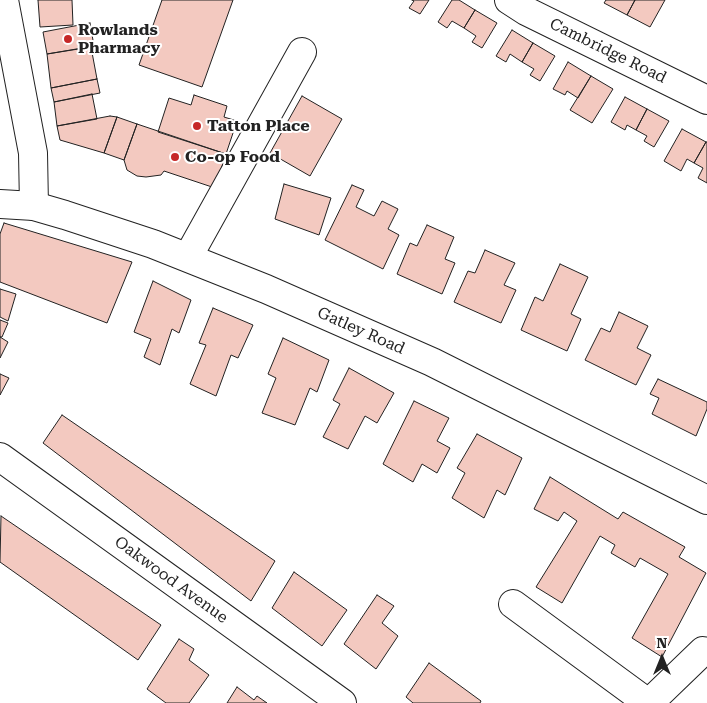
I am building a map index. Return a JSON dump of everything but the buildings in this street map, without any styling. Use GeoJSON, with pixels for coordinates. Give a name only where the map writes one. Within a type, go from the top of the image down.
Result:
{"type":"FeatureCollection","features":[{"type":"Feature","properties":{"kind":"street"},"geometry":{"type":"LineString","coordinates":[[4,0],[33,154],[34,206]]}},
{"type":"Feature","properties":{"kind":"street","name":"Cambridge Road"},"geometry":{"type":"LineString","coordinates":[[509,0],[526,11],[707,100]]}},
{"type":"Feature","properties":{"kind":"street"},"geometry":{"type":"LineString","coordinates":[[188,257],[302,52]]}},
{"type":"Feature","properties":{"kind":"street","name":"Gatley Road"},"geometry":{"type":"LineString","coordinates":[[0,204],[34,206],[188,257],[432,362],[707,500]]}},
{"type":"Feature","properties":{"kind":"street","name":"Oakwood Avenue"},"geometry":{"type":"LineString","coordinates":[[0,456],[342,703]]}},
{"type":"Feature","properties":{"kind":"street"},"geometry":{"type":"LineString","coordinates":[[513,604],[648,703],[703,651],[707,652]]}},
{"type":"Feature","properties":{"kind":"place","name":"Rowlands Pharmacy"},"geometry":{"type":"Point","coordinates":[68,39]}},
{"type":"Feature","properties":{"kind":"place","name":"Tatton Place"},"geometry":{"type":"Point","coordinates":[197,126]}},
{"type":"Feature","properties":{"kind":"place","name":"Co-op Food"},"geometry":{"type":"Point","coordinates":[175,157]}}]}
